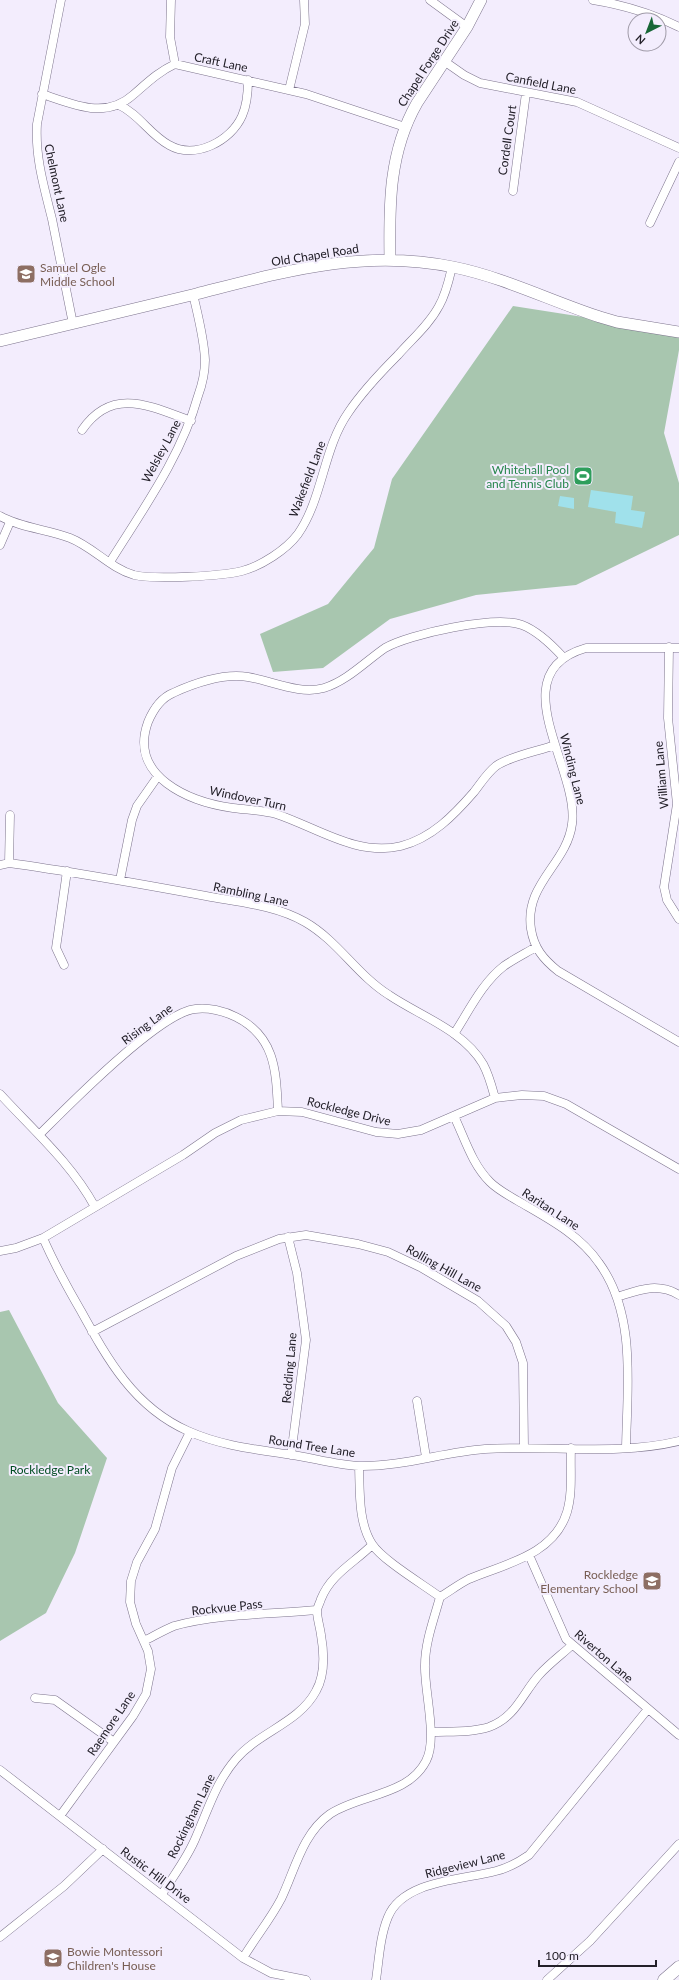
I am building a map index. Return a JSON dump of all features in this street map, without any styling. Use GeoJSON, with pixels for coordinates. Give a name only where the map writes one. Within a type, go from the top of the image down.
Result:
{"type":"FeatureCollection","features":[{"type":"Feature","properties":{"kind":"main road"},"geometry":{"type":"LineString","coordinates":[[664,1980],[679,1967]]}},
{"type":"Feature","properties":{"kind":"street","name":"Chelmont Lane"},"geometry":{"type":"LineString","coordinates":[[61,0],[37,124],[36,152],[61,261],[73,324]]}},
{"type":"Feature","properties":{"kind":"street"},"geometry":{"type":"LineString","coordinates":[[171,0],[170,37],[175,64]]}},
{"type":"Feature","properties":{"kind":"street"},"geometry":{"type":"LineString","coordinates":[[289,90],[304,31],[306,17],[304,0]]}},
{"type":"Feature","properties":{"kind":"street"},"geometry":{"type":"LineString","coordinates":[[430,0],[467,27]]}},
{"type":"Feature","properties":{"kind":"street","name":"Chapel Forge Drive"},"geometry":{"type":"LineString","coordinates":[[390,260],[391,182],[396,154],[405,127],[417,102],[467,27],[481,0]]}},
{"type":"Feature","properties":{"kind":"street"},"geometry":{"type":"LineString","coordinates":[[593,0],[626,6],[651,14],[679,27]]}},
{"type":"Feature","properties":{"kind":"street","name":"Canfield Lane"},"geometry":{"type":"LineString","coordinates":[[444,61],[464,76],[480,83],[577,102],[679,148]]}},
{"type":"Feature","properties":{"kind":"street","name":"Craft Lane"},"geometry":{"type":"LineString","coordinates":[[42,94],[92,109],[106,108],[119,105],[152,76],[175,64],[248,80],[326,100],[405,127]]}},
{"type":"Feature","properties":{"kind":"street"},"geometry":{"type":"LineString","coordinates":[[119,105],[129,110],[156,136],[171,146],[195,150],[216,144],[232,131],[242,116],[245,106],[248,80]]}},
{"type":"Feature","properties":{"kind":"street","name":"Cordell Court"},"geometry":{"type":"LineString","coordinates":[[513,191],[526,93]]}},
{"type":"Feature","properties":{"kind":"street"},"geometry":{"type":"LineString","coordinates":[[650,223],[679,162]]}},
{"type":"Feature","properties":{"kind":"street","name":"Old Chapel Road"},"geometry":{"type":"LineString","coordinates":[[0,341],[314,266],[354,260],[390,260],[452,267],[496,279],[600,317],[679,332]]}},
{"type":"Feature","properties":{"kind":"street","name":"Wakefield Lane"},"geometry":{"type":"LineString","coordinates":[[0,516],[10,522],[73,539],[134,575],[146,577],[230,573],[254,566],[289,544],[299,533],[307,519],[328,457],[347,415],[370,385],[431,320],[443,298],[452,267]]}},
{"type":"Feature","properties":{"kind":"street","name":"Welsley Lane"},"geometry":{"type":"LineString","coordinates":[[110,562],[172,461],[191,421],[203,380],[205,362],[193,294]]}},
{"type":"Feature","properties":{"kind":"street"},"geometry":{"type":"LineString","coordinates":[[82,430],[90,418],[101,410],[127,403],[152,407],[191,421]]}},
{"type":"Feature","properties":{"kind":"street"},"geometry":{"type":"LineString","coordinates":[[0,545],[10,522]]}},
{"type":"Feature","properties":{"kind":"street","name":"Windover Turn"},"geometry":{"type":"LineString","coordinates":[[556,745],[498,764],[459,808],[433,832],[413,842],[390,848],[368,847],[353,844],[275,814],[220,806],[203,801],[180,791],[158,776],[145,751],[145,739],[149,719],[158,704],[168,696],[197,684],[223,678],[243,676],[298,688],[323,689],[338,682],[387,647],[399,641],[432,632],[510,622],[525,626],[551,644],[563,658]]}},
{"type":"Feature","properties":{"kind":"street","name":"William Lane"},"geometry":{"type":"LineString","coordinates":[[669,647],[668,718],[677,804],[664,887],[667,900],[679,919]]}},
{"type":"Feature","properties":{"kind":"street","name":"Winding Lane"},"geometry":{"type":"LineString","coordinates":[[679,648],[586,648],[573,652],[563,658],[551,674],[544,698],[545,712],[570,796],[572,824],[563,848],[534,897],[530,922],[536,948],[542,957],[558,971],[679,1042]]}},
{"type":"Feature","properties":{"kind":"street"},"geometry":{"type":"LineString","coordinates":[[120,880],[132,820],[137,806],[158,776]]}},
{"type":"Feature","properties":{"kind":"street"},"geometry":{"type":"LineString","coordinates":[[10,815],[10,863]]}},
{"type":"Feature","properties":{"kind":"street","name":"Rambling Lane"},"geometry":{"type":"LineString","coordinates":[[0,864],[10,863],[120,880],[266,907],[295,916],[314,927],[327,938],[378,988],[454,1034],[476,1055],[482,1064],[490,1080],[495,1098]]}},
{"type":"Feature","properties":{"kind":"street"},"geometry":{"type":"LineString","coordinates":[[64,965],[56,948],[67,871]]}},
{"type":"Feature","properties":{"kind":"street"},"geometry":{"type":"LineString","coordinates":[[454,1034],[484,986],[495,974],[505,965],[536,948]]}},
{"type":"Feature","properties":{"kind":"street","name":"Rising Lane"},"geometry":{"type":"LineString","coordinates":[[40,1134],[76,1098],[142,1040],[175,1016],[194,1009],[224,1012],[248,1024],[259,1035],[271,1055],[274,1064],[278,1111]]}},
{"type":"Feature","properties":{"kind":"street"},"geometry":{"type":"LineString","coordinates":[[0,1094],[40,1134],[70,1169],[95,1207]]}},
{"type":"Feature","properties":{"kind":"street","name":"Rockledge Drive"},"geometry":{"type":"LineString","coordinates":[[0,1251],[16,1248],[43,1238],[216,1133],[241,1120],[278,1111],[302,1112],[376,1132],[398,1134],[422,1130],[495,1098],[533,1095],[555,1099],[679,1169]]}},
{"type":"Feature","properties":{"kind":"street","name":"Raritan Lane"},"geometry":{"type":"LineString","coordinates":[[454,1116],[476,1164],[483,1174],[503,1193],[560,1227],[582,1244],[600,1264],[617,1297],[626,1341],[626,1448]]}},
{"type":"Feature","properties":{"kind":"street","name":"Rolling Hill Lane"},"geometry":{"type":"LineString","coordinates":[[92,1332],[236,1256],[256,1247],[288,1236],[306,1235],[339,1240],[388,1252],[405,1259],[470,1296],[496,1316],[510,1333],[519,1350],[523,1363],[524,1448]]}},
{"type":"Feature","properties":{"kind":"street","name":"Redding Lane"},"geometry":{"type":"LineString","coordinates":[[288,1236],[297,1273],[306,1340],[291,1455]]}},
{"type":"Feature","properties":{"kind":"street","name":"Round Tree Lane"},"geometry":{"type":"LineString","coordinates":[[43,1238],[92,1332],[118,1374],[136,1394],[167,1420],[190,1432],[226,1444],[359,1466],[384,1464],[466,1450],[524,1448],[648,1448],[679,1441]]}},
{"type":"Feature","properties":{"kind":"street"},"geometry":{"type":"LineString","coordinates":[[617,1297],[645,1288],[655,1287],[671,1290],[679,1295]]}},
{"type":"Feature","properties":{"kind":"street"},"geometry":{"type":"LineString","coordinates":[[417,1401],[426,1457]]}},
{"type":"Feature","properties":{"kind":"street","name":"Raemore Lane"},"geometry":{"type":"LineString","coordinates":[[60,1816],[141,1703],[149,1684],[151,1661],[136,1624],[130,1602],[131,1581],[138,1562],[155,1530],[172,1468],[190,1432]]}},
{"type":"Feature","properties":{"kind":"street"},"geometry":{"type":"LineString","coordinates":[[243,1958],[280,1900],[300,1852],[315,1830],[330,1814],[337,1810],[394,1788],[411,1779],[426,1761],[430,1749],[431,1732],[425,1663],[430,1633],[440,1597],[470,1579],[529,1556],[553,1537],[564,1520],[570,1497],[571,1448]]}},
{"type":"Feature","properties":{"kind":"street"},"geometry":{"type":"LineString","coordinates":[[359,1466],[363,1521],[372,1545],[384,1556],[440,1597]]}},
{"type":"Feature","properties":{"kind":"street"},"geometry":{"type":"LineString","coordinates":[[317,1610],[323,1595],[331,1582],[345,1566],[359,1558],[372,1545]]}},
{"type":"Feature","properties":{"kind":"street","name":"Riverton Lane"},"geometry":{"type":"LineString","coordinates":[[529,1556],[561,1632],[571,1646],[679,1734]]}},
{"type":"Feature","properties":{"kind":"street","name":"Rockvue Pass"},"geometry":{"type":"LineString","coordinates":[[144,1641],[165,1630],[187,1624],[220,1619],[317,1610]]}},
{"type":"Feature","properties":{"kind":"street","name":"Rockingham Lane"},"geometry":{"type":"LineString","coordinates":[[162,1894],[190,1851],[221,1780],[236,1758],[304,1707],[317,1689],[322,1673],[323,1657],[317,1610]]}},
{"type":"Feature","properties":{"kind":"street"},"geometry":{"type":"LineString","coordinates":[[431,1732],[473,1730],[488,1727],[499,1722],[521,1702],[539,1675],[571,1646]]}},
{"type":"Feature","properties":{"kind":"street"},"geometry":{"type":"LineString","coordinates":[[35,1698],[56,1700],[114,1742]]}},
{"type":"Feature","properties":{"kind":"street","name":"Ridgeview Lane"},"geometry":{"type":"LineString","coordinates":[[376,1980],[384,1927],[388,1915],[399,1901],[421,1887],[497,1871],[510,1866],[529,1855],[648,1709]]}},
{"type":"Feature","properties":{"kind":"street","name":"Rustic Hill Drive"},"geometry":{"type":"LineString","coordinates":[[0,1770],[243,1958],[270,1973],[306,1980]]}},
{"type":"Feature","properties":{"kind":"street"},"geometry":{"type":"LineString","coordinates":[[546,1980],[590,1941],[679,1844]]}},
{"type":"Feature","properties":{"kind":"street"},"geometry":{"type":"LineString","coordinates":[[0,1937],[64,1886],[103,1849]]}},
{"type":"Feature","properties":{"kind":"green space","name":"Whitehall Pool and Tennis Club"},"geometry":{"type":"Polygon","coordinates":[[[513,306],[679,332],[679,350],[664,433],[679,483],[679,535],[576,585],[476,595],[390,619],[323,668],[273,672],[260,634],[328,604],[374,548],[392,479],[513,306]]]}},
{"type":"Feature","properties":{"kind":"green space","name":"Rockledge Park"},"geometry":{"type":"Polygon","coordinates":[[[9,1310],[58,1403],[107,1458],[75,1553],[46,1613],[0,1641],[0,1312],[9,1310]]]}},
{"type":"Feature","properties":{"kind":"water"},"geometry":{"type":"Polygon","coordinates":[[[591,490],[633,496],[631,510],[645,512],[642,528],[615,523],[616,512],[588,507],[591,490]]]}},
{"type":"Feature","properties":{"kind":"water"},"geometry":{"type":"Polygon","coordinates":[[[560,496],[574,498],[574,509],[558,506],[560,496]]]}},
{"type":"Feature","properties":{"kind":"place","name":"Samuel Ogle Middle School"},"geometry":{"type":"Point","coordinates":[26,274]}},
{"type":"Feature","properties":{"kind":"place","name":"Whitehall Pool and Tennis Club"},"geometry":{"type":"Point","coordinates":[583,476]}},
{"type":"Feature","properties":{"kind":"place","name":"Rockledge Elementary School"},"geometry":{"type":"Point","coordinates":[652,1581]}},
{"type":"Feature","properties":{"kind":"place","name":"Bowie Montessori Children's House"},"geometry":{"type":"Point","coordinates":[53,1958]}}]}
